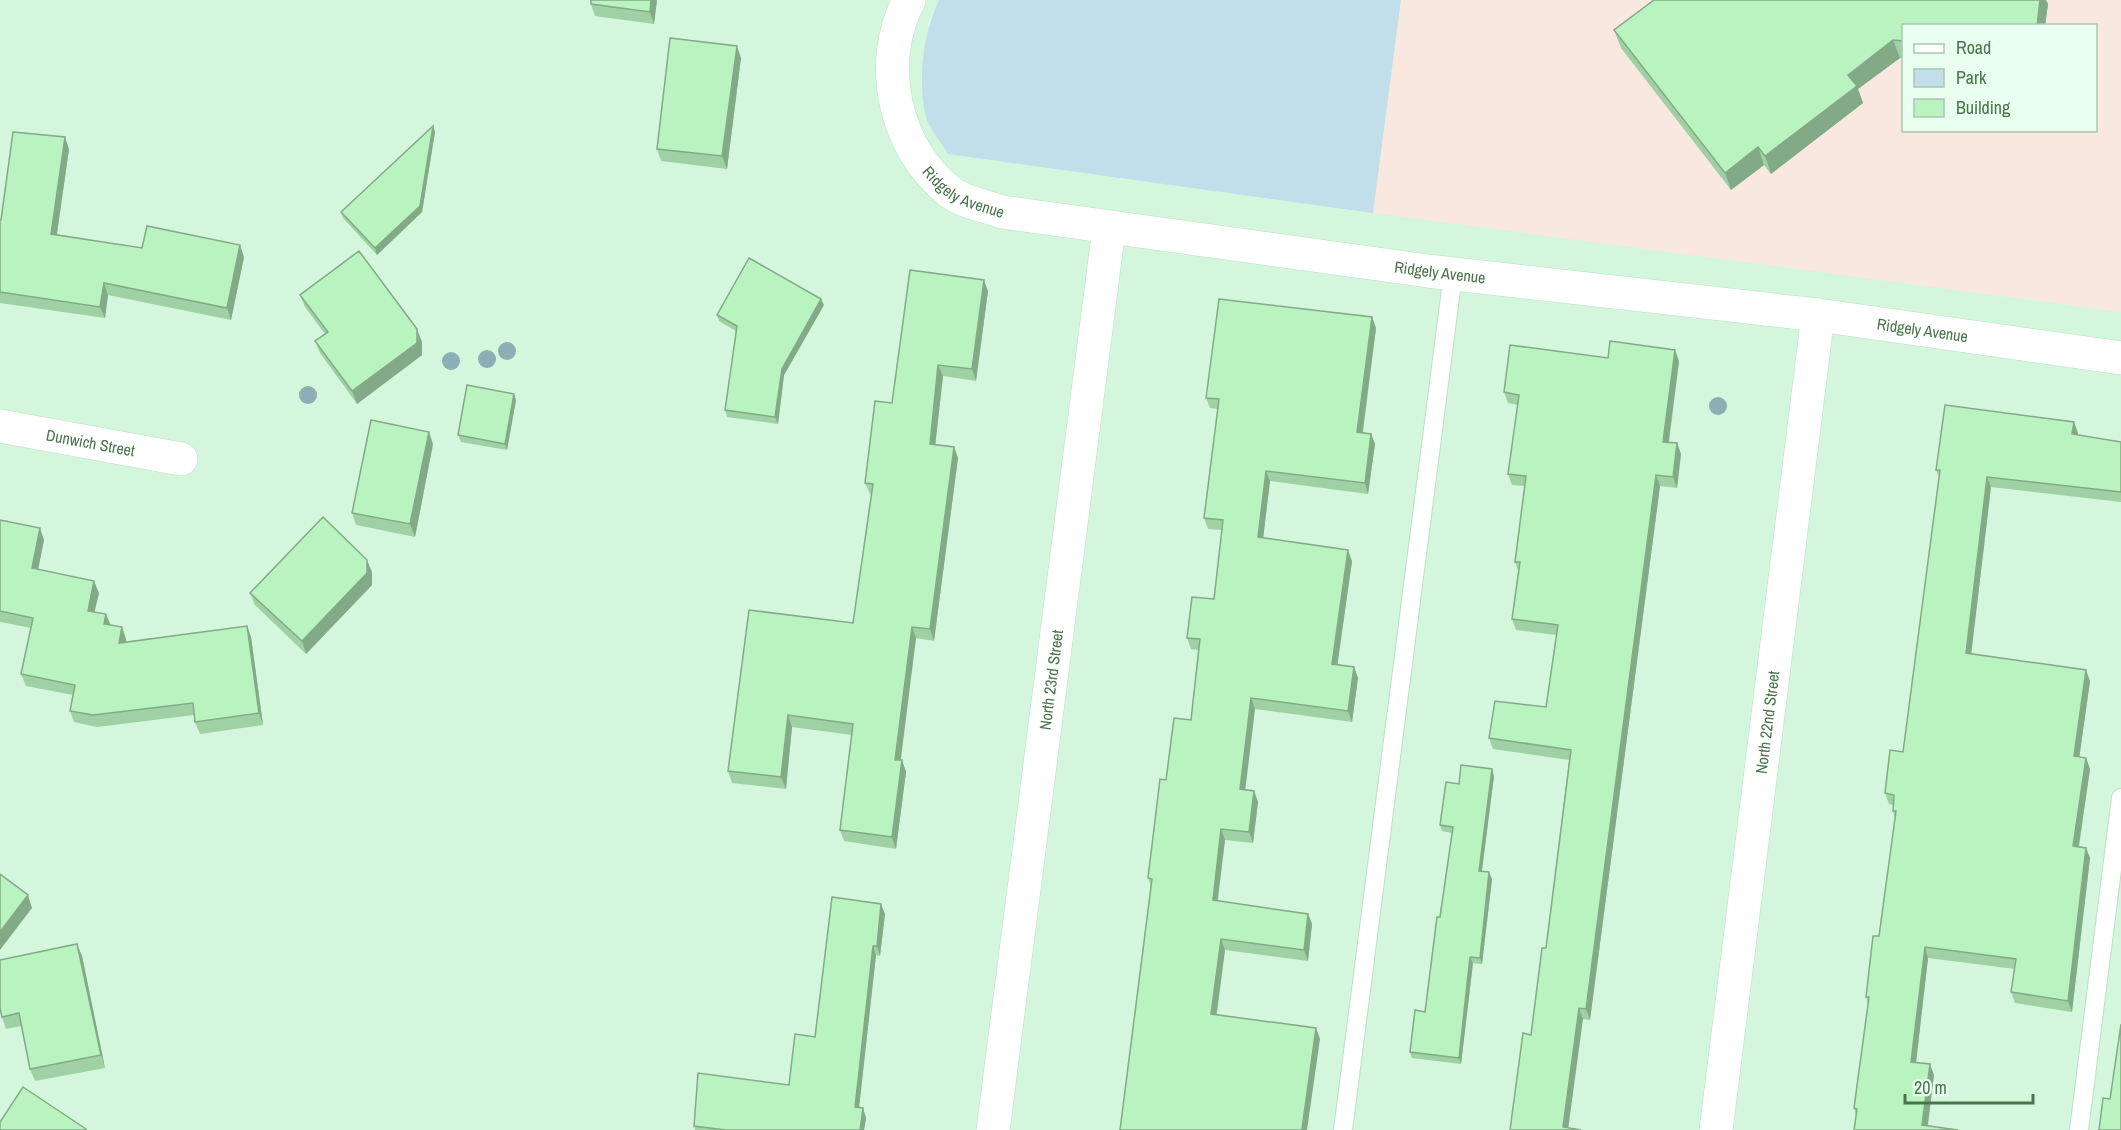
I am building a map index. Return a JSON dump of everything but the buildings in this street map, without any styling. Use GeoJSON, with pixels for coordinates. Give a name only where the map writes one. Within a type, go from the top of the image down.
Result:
{"type":"FeatureCollection","features":[{"type":"Feature","properties":{"kind":"street","name":"Ridgely Avenue"},"geometry":{"type":"LineString","coordinates":[[903,11],[892,68],[897,111],[914,153],[951,193],[1002,212],[1453,274],[1818,315],[2121,358]]}},
{"type":"Feature","properties":{"kind":"street","name":"North 23rd Street"},"geometry":{"type":"LineString","coordinates":[[993,1130],[1109,228]]}},
{"type":"Feature","properties":{"kind":"street","name":"North 22nd Street"},"geometry":{"type":"LineString","coordinates":[[1716,1130],[1818,315]]}},
{"type":"Feature","properties":{"kind":"street","name":"Dunwich Street"},"geometry":{"type":"LineString","coordinates":[[0,426],[181,459]]}},
{"type":"Feature","properties":{"kind":"lane"},"geometry":{"type":"LineString","coordinates":[[1343,1130],[1453,274]]}},
{"type":"Feature","properties":{"kind":"lane"},"geometry":{"type":"LineString","coordinates":[[2079,1130],[2121,798]]}},
{"type":"Feature","properties":{"kind":"shaded area"},"geometry":{"type":"Polygon","coordinates":[[[0,0],[939,0],[928,24],[949,154],[2121,312],[2121,1130],[0,1130],[0,0]]]}},
{"type":"Feature","properties":{"kind":"shaded area"},"geometry":{"type":"Polygon","coordinates":[[[1401,0],[2121,0],[2121,312],[1373,213],[1401,0]]]}},
{"type":"Feature","properties":{"kind":"green space"},"geometry":{"type":"Polygon","coordinates":[[[939,0],[1401,0],[1373,213],[948,154],[925,114],[922,85],[926,41],[939,0]]]}}]}
